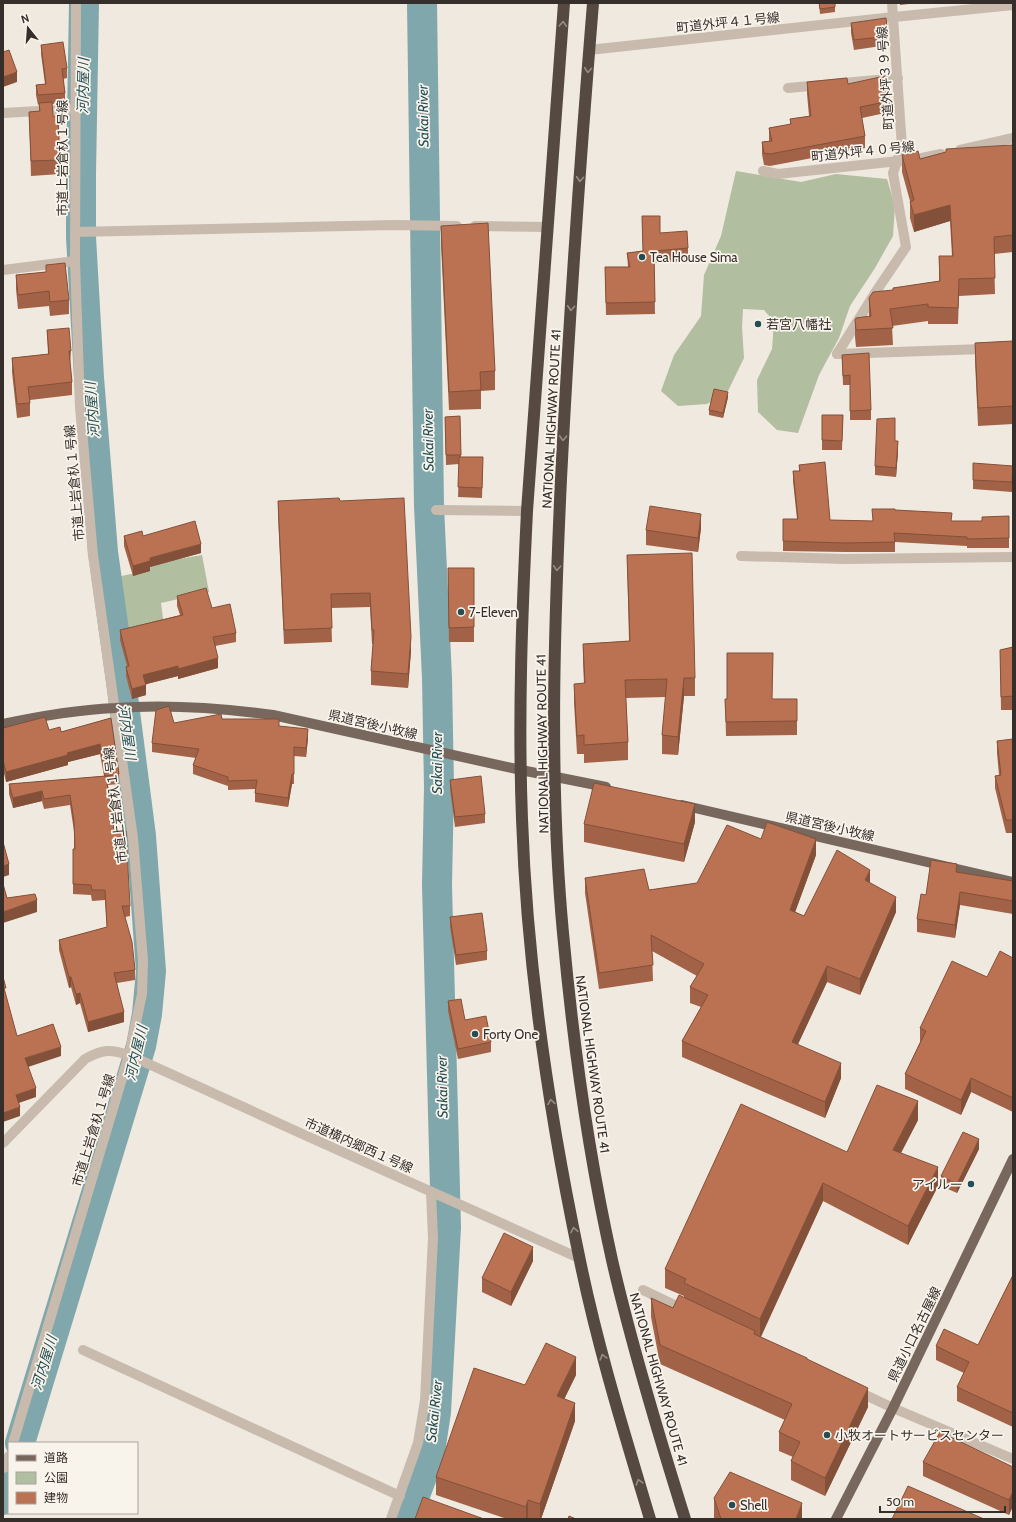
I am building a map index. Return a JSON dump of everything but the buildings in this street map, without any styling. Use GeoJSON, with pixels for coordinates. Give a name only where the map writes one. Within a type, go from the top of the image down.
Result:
{"type":"FeatureCollection","features":[{"type":"Feature","properties":{"kind":"highway","name":"NATIONAL HIGHWAY ROUTE 41"},"geometry":{"type":"LineString","coordinates":[[564,3],[527,510],[523,597],[521,770],[522,820],[526,882],[538,1009],[554,1119],[579,1258],[619,1413],[650,1519]]}},
{"type":"Feature","properties":{"kind":"highway","name":"NATIONAL HIGHWAY ROUTE 41"},"geometry":{"type":"LineString","coordinates":[[593,3],[567,361],[556,593],[554,776],[563,936],[572,1025],[590,1147],[612,1257],[654,1420],[685,1519]]}},
{"type":"Feature","properties":{"kind":"main road","name":"県道宮後小牧線"},"geometry":{"type":"LineString","coordinates":[[3,724],[42,716],[116,708],[204,708],[238,710],[273,715],[618,790]]}},
{"type":"Feature","properties":{"kind":"main road","name":"県道宮後小牧線"},"geometry":{"type":"LineString","coordinates":[[672,803],[1013,882]]}},
{"type":"Feature","properties":{"kind":"main road","name":"県道小口名古屋線"},"geometry":{"type":"LineString","coordinates":[[836,1519],[893,1408],[1013,1159]]}},
{"type":"Feature","properties":{"kind":"street","name":"市道上岩倉杁１号線"},"geometry":{"type":"LineString","coordinates":[[13,1442],[130,1054],[142,994],[143,960],[133,838],[116,708],[93,555],[80,407],[75,262],[74,109],[76,3]]}},
{"type":"Feature","properties":{"kind":"street","name":"町道外坪３９号線"},"geometry":{"type":"LineString","coordinates":[[892,3],[902,147],[894,173],[906,247],[837,354],[1013,348]]}},
{"type":"Feature","properties":{"kind":"street","name":"町道外坪４１号線"},"geometry":{"type":"LineString","coordinates":[[589,50],[992,5],[1013,5]]}},
{"type":"Feature","properties":{"kind":"street"},"geometry":{"type":"LineString","coordinates":[[788,88],[898,78]]}},
{"type":"Feature","properties":{"kind":"street"},"geometry":{"type":"LineString","coordinates":[[3,113],[74,109]]}},
{"type":"Feature","properties":{"kind":"street","name":"町道外坪４０号線"},"geometry":{"type":"LineString","coordinates":[[763,171],[778,174],[917,159],[1013,138]]}},
{"type":"Feature","properties":{"kind":"street"},"geometry":{"type":"LineString","coordinates":[[76,232],[395,225],[548,227]]}},
{"type":"Feature","properties":{"kind":"street"},"geometry":{"type":"LineString","coordinates":[[3,270],[75,262]]}},
{"type":"Feature","properties":{"kind":"street"},"geometry":{"type":"LineString","coordinates":[[436,510],[527,510]]}},
{"type":"Feature","properties":{"kind":"street"},"geometry":{"type":"LineString","coordinates":[[741,556],[845,559],[1013,557]]}},
{"type":"Feature","properties":{"kind":"street","name":"市道横内郷西１号線"},"geometry":{"type":"LineString","coordinates":[[3,1143],[85,1059],[97,1052],[109,1050],[130,1054],[309,1138],[579,1258]]}},
{"type":"Feature","properties":{"kind":"street"},"geometry":{"type":"LineString","coordinates":[[391,1519],[418,1443],[425,1400],[433,1238],[431,1192]]}},
{"type":"Feature","properties":{"kind":"street"},"geometry":{"type":"LineString","coordinates":[[643,1290],[693,1314]]}},
{"type":"Feature","properties":{"kind":"street"},"geometry":{"type":"LineString","coordinates":[[83,1350],[400,1496]]}},
{"type":"Feature","properties":{"kind":"street"},"geometry":{"type":"LineString","coordinates":[[850,1387],[893,1408],[1013,1459]]}},
{"type":"Feature","properties":{"kind":"street"},"geometry":{"type":"LineString","coordinates":[[3,1468],[6,1467],[8,1460]]}},
{"type":"Feature","properties":{"kind":"green space"},"geometry":{"type":"Polygon","coordinates":[[[736,171],[801,182],[836,174],[887,179],[895,206],[893,236],[875,268],[850,306],[839,338],[819,375],[798,433],[777,430],[758,412],[757,380],[772,349],[774,322],[764,310],[743,309],[742,327],[744,358],[728,391],[707,404],[678,406],[661,391],[674,355],[701,316],[704,275],[721,236],[736,171]]]}},
{"type":"Feature","properties":{"kind":"green space"},"geometry":{"type":"Polygon","coordinates":[[[202,555],[209,592],[161,603],[164,626],[119,632],[112,578],[150,570],[151,564],[202,555]]]}},
{"type":"Feature","properties":{"kind":"waterway","name":"河内屋川"},"geometry":{"type":"LineString","coordinates":[[20,1442],[141,1046],[147,1014],[151,971],[141,836],[103,552],[89,378],[81,237],[84,3]]}},
{"type":"Feature","properties":{"kind":"waterway","name":"Sakai River"},"geometry":{"type":"LineString","coordinates":[[406,1519],[429,1458],[436,1412],[446,1227],[437,885],[439,787],[437,678],[429,506],[422,3]]}},
{"type":"Feature","properties":{"kind":"waterway","name":"河内屋川"},"geometry":{"type":"LineString","coordinates":[[3,1500],[8,1483]]}},
{"type":"Feature","properties":{"kind":"place","name":"Tea House Sima"},"geometry":{"type":"Point","coordinates":[642,257]}},
{"type":"Feature","properties":{"kind":"place","name":"若宮八幡社"},"geometry":{"type":"Point","coordinates":[758,324]}},
{"type":"Feature","properties":{"kind":"place","name":"7-Eleven"},"geometry":{"type":"Point","coordinates":[461,612]}},
{"type":"Feature","properties":{"kind":"place","name":"Forty One"},"geometry":{"type":"Point","coordinates":[475,1034]}},
{"type":"Feature","properties":{"kind":"place","name":"アイルー"},"geometry":{"type":"Point","coordinates":[971,1184]}},
{"type":"Feature","properties":{"kind":"place","name":"小牧オートサービスセンター"},"geometry":{"type":"Point","coordinates":[827,1435]}},
{"type":"Feature","properties":{"kind":"place","name":"Shell"},"geometry":{"type":"Point","coordinates":[732,1505]}}]}
